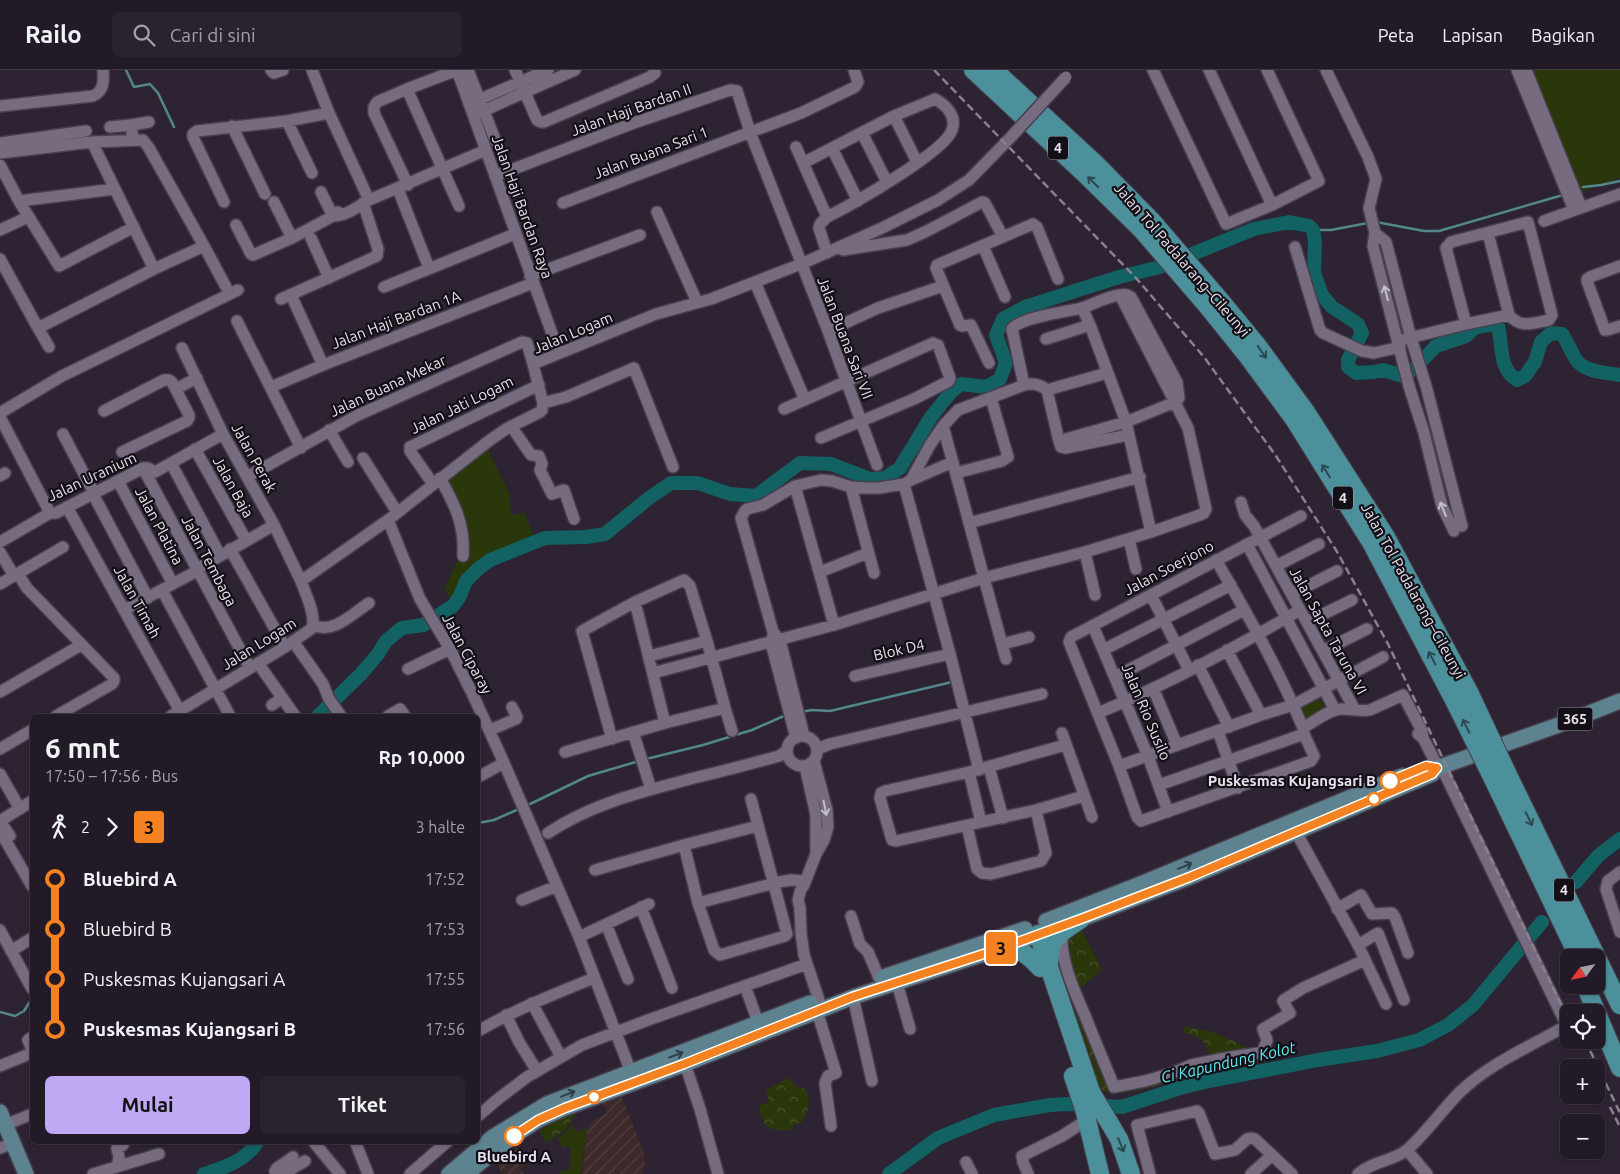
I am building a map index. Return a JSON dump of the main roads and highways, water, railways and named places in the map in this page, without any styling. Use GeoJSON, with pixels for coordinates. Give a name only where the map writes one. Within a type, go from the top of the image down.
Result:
{"type":"FeatureCollection","features":[{"type":"Feature","properties":{"kind":"highway","name":"Jalan Tol Padalarang–Cileunyi"},"geometry":{"type":"LineString","coordinates":[[973,70],[1087,176],[1146,224]]}},
{"type":"Feature","properties":{"kind":"highway","name":"Jalan Tol Padalarang–Cileunyi"},"geometry":{"type":"LineString","coordinates":[[994,70],[1096,164],[1215,304],[1246,354],[1294,419],[1372,544],[1462,697],[1501,778],[1620,1005]]}},
{"type":"Feature","properties":{"kind":"highway","name":"Jalan Tol Padalarang–Cileunyi"},"geometry":{"type":"LineString","coordinates":[[1501,778],[1523,842],[1575,949]]}},
{"type":"Feature","properties":{"kind":"highway"},"geometry":{"type":"LineString","coordinates":[[1523,842],[1569,949]]}},
{"type":"Feature","properties":{"kind":"highway"},"geometry":{"type":"LineString","coordinates":[[1044,966],[1052,943],[1062,932],[1081,919]]}},
{"type":"Feature","properties":{"kind":"highway"},"geometry":{"type":"LineString","coordinates":[[1032,931],[1084,1089],[1086,1116],[1100,1174]]}},
{"type":"Feature","properties":{"kind":"highway"},"geometry":{"type":"LineString","coordinates":[[1002,948],[1019,950],[1044,966]]}},
{"type":"Feature","properties":{"kind":"highway"},"geometry":{"type":"LineString","coordinates":[[1588,994],[1620,1068]]}},
{"type":"Feature","properties":{"kind":"highway"},"geometry":{"type":"LineString","coordinates":[[1596,994],[1620,1042]]}},
{"type":"Feature","properties":{"kind":"highway"},"geometry":{"type":"LineString","coordinates":[[1084,1089],[1119,1139],[1131,1174]]}},
{"type":"Feature","properties":{"kind":"main road","name":"365"},"geometry":{"type":"LineString","coordinates":[[1438,767],[1567,722],[1620,701]]}},
{"type":"Feature","properties":{"kind":"main road"},"geometry":{"type":"LineString","coordinates":[[457,1173],[538,1120],[565,1108],[684,1064],[818,1006],[1032,931],[1426,766],[1438,767]]}},
{"type":"Feature","properties":{"kind":"main road"},"geometry":{"type":"LineString","coordinates":[[457,1173],[493,1138],[533,1111],[560,1098],[758,1022],[852,997],[887,983],[1002,948],[1032,931],[1081,919],[1190,877],[1296,832],[1432,774],[1438,767]]}},
{"type":"Feature","properties":{"kind":"main road"},"geometry":{"type":"LineString","coordinates":[[3,1118],[6,1146],[26,1174]]}},
{"type":"Feature","properties":{"kind":"waterway"},"geometry":{"type":"LineString","coordinates":[[126,70],[134,87],[150,84],[158,93],[174,127]]}},
{"type":"Feature","properties":{"kind":"waterway"},"geometry":{"type":"LineString","coordinates":[[1583,187],[1620,181]]}},
{"type":"Feature","properties":{"kind":"waterway"},"geometry":{"type":"LineString","coordinates":[[1376,222],[1424,231],[1439,231],[1563,195]]}},
{"type":"Feature","properties":{"kind":"waterway"},"geometry":{"type":"LineString","coordinates":[[320,714],[361,674],[386,641],[402,628],[423,625],[453,606],[460,596],[466,581],[490,560],[545,538],[586,537],[605,534],[649,498],[671,483],[698,483],[730,494],[756,496],[800,463],[831,464],[870,479],[885,478],[900,468],[931,417],[951,392],[961,384],[986,387],[1000,379],[1006,363],[996,335],[1003,319],[1025,307],[1119,277],[1160,267],[1254,229],[1289,222],[1309,226],[1313,230],[1315,241],[1314,273],[1322,295],[1332,307],[1358,324],[1362,333],[1348,360],[1348,367],[1356,373],[1383,370],[1403,376],[1414,369],[1436,346],[1466,336],[1474,328],[1493,324],[1498,326],[1504,363],[1511,375],[1517,380],[1525,376],[1535,362],[1541,342],[1551,333],[1562,334],[1576,359],[1586,368],[1620,375]]}},
{"type":"Feature","properties":{"kind":"waterway"},"geometry":{"type":"LineString","coordinates":[[1313,230],[1331,230],[1368,223]]}},
{"type":"Feature","properties":{"kind":"waterway"},"geometry":{"type":"LineString","coordinates":[[801,712],[812,710],[830,711],[952,682]]}},
{"type":"Feature","properties":{"kind":"waterway"},"geometry":{"type":"LineString","coordinates":[[646,759],[703,745],[752,730],[786,715]]}},
{"type":"Feature","properties":{"kind":"waterway"},"geometry":{"type":"LineString","coordinates":[[526,806],[588,776],[639,761]]}},
{"type":"Feature","properties":{"kind":"waterway"},"geometry":{"type":"LineString","coordinates":[[480,823],[494,820],[521,808]]}},
{"type":"Feature","properties":{"kind":"waterway","name":"Ci Kapundung Kolot"},"geometry":{"type":"LineString","coordinates":[[1576,882],[1598,856],[1620,839]]}},
{"type":"Feature","properties":{"kind":"waterway","name":"Ci Kapundung Kolot"},"geometry":{"type":"LineString","coordinates":[[889,1174],[938,1138],[994,1115],[1050,1105],[1122,1107],[1205,1082],[1318,1060],[1377,1051],[1419,1040],[1448,1025],[1473,1005],[1542,922]]}},
{"type":"Feature","properties":{"kind":"waterway"},"geometry":{"type":"LineString","coordinates":[[0,1012],[15,1016],[24,1011],[30,1001]]}},
{"type":"Feature","properties":{"kind":"waterway"},"geometry":{"type":"LineString","coordinates":[[204,1174],[227,1166],[241,1158],[256,1144]]}},
{"type":"Feature","properties":{"kind":"tunnel"},"geometry":{"type":"LineString","coordinates":[[1605,1009],[1620,1003]]}},
{"type":"Feature","properties":{"kind":"railway"},"geometry":{"type":"LineString","coordinates":[[934,70],[1136,278],[1204,357],[1276,456],[1336,550],[1388,644],[1561,1004]]}},
{"type":"Feature","properties":{"kind":"railway"},"geometry":{"type":"LineString","coordinates":[[1589,1049],[1620,1113]]}},
{"type":"Feature","properties":{"kind":"railway"},"geometry":{"type":"LineString","coordinates":[[1610,1107],[1620,1127]]}},
{"type":"Feature","properties":{"kind":"place","name":"Puskesmas Kujangsari B"},"geometry":{"type":"Point","coordinates":[1390,781]}},
{"type":"Feature","properties":{"kind":"place","name":"Bluebird A"},"geometry":{"type":"Point","coordinates":[514,1136]}}]}
